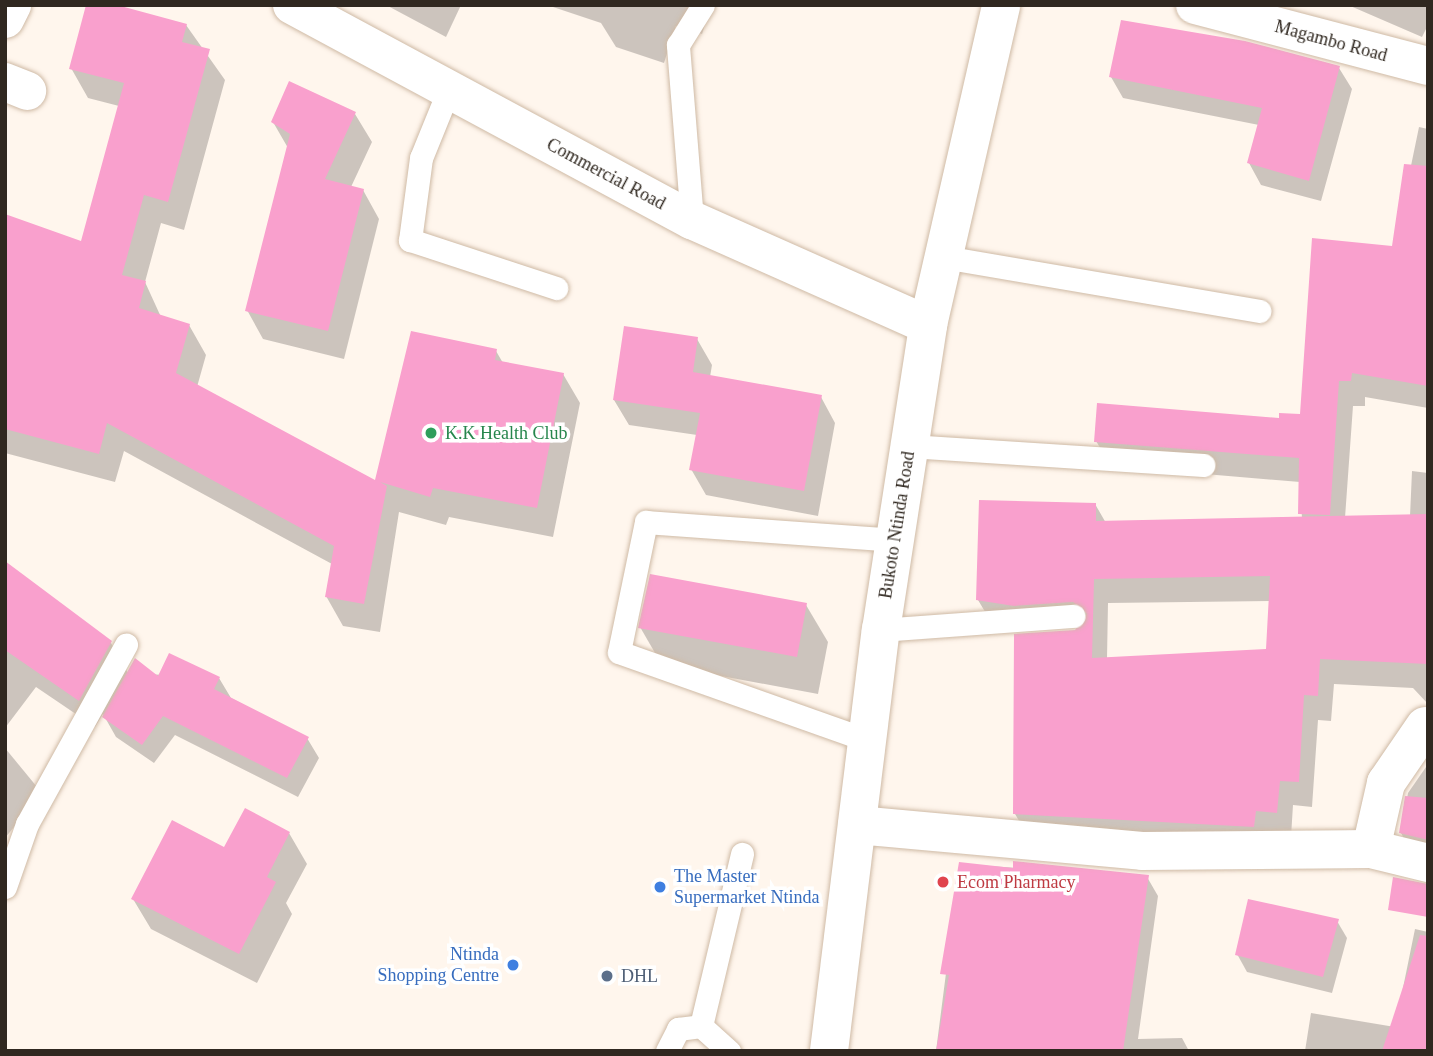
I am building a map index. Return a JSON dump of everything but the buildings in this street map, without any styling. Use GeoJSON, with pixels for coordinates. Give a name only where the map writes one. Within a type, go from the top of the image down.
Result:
{"type":"FeatureCollection","features":[{"type":"Feature","properties":{"kind":"street"},"geometry":{"type":"LineString","coordinates":[[5,19],[12,5]]}},
{"type":"Feature","properties":{"kind":"street","name":"Commercial Road"},"geometry":{"type":"LineString","coordinates":[[292,5],[692,220],[928,325]]}},
{"type":"Feature","properties":{"kind":"street","name":"Bukoto Ntinda Road"},"geometry":{"type":"LineString","coordinates":[[823,1050],[881,630],[928,325],[1001,5]]}},
{"type":"Feature","properties":{"kind":"street","name":"Magambo Road"},"geometry":{"type":"LineString","coordinates":[[1195,5],[1428,65]]}},
{"type":"Feature","properties":{"kind":"street"},"geometry":{"type":"LineString","coordinates":[[1371,849],[1386,783],[1425,726]]}},
{"type":"Feature","properties":{"kind":"street"},"geometry":{"type":"LineString","coordinates":[[856,825],[1142,851],[1371,849],[1428,863]]}},
{"type":"Feature","properties":{"kind":"lane"},"geometry":{"type":"LineString","coordinates":[[692,220],[678,45],[704,5]]}},
{"type":"Feature","properties":{"kind":"lane"},"geometry":{"type":"LineString","coordinates":[[450,89],[421,158],[410,240],[556,288]]}},
{"type":"Feature","properties":{"kind":"lane"},"geometry":{"type":"LineString","coordinates":[[944,257],[1259,311]]}},
{"type":"Feature","properties":{"kind":"lane"},"geometry":{"type":"LineString","coordinates":[[909,446],[1203,465]]}},
{"type":"Feature","properties":{"kind":"lane"},"geometry":{"type":"LineString","coordinates":[[867,740],[619,652],[646,522],[895,540]]}},
{"type":"Feature","properties":{"kind":"lane"},"geometry":{"type":"LineString","coordinates":[[881,630],[1073,616]]}},
{"type":"Feature","properties":{"kind":"lane"},"geometry":{"type":"LineString","coordinates":[[5,887],[27,824],[126,645]]}},
{"type":"Feature","properties":{"kind":"lane"},"geometry":{"type":"LineString","coordinates":[[701,1026],[742,854]]}},
{"type":"Feature","properties":{"kind":"lane"},"geometry":{"type":"LineString","coordinates":[[667,1051],[678,1029],[701,1026],[729,1051]]}},
{"type":"Feature","properties":{"kind":"place","name":"K.K Health Club"},"geometry":{"type":"Point","coordinates":[431,433]}},
{"type":"Feature","properties":{"kind":"place","name":"Ecom Pharmacy"},"geometry":{"type":"Point","coordinates":[943,882]}},
{"type":"Feature","properties":{"kind":"place","name":"The Master Supermarket Ntinda"},"geometry":{"type":"Point","coordinates":[660,887]}},
{"type":"Feature","properties":{"kind":"place","name":"Ntinda Shopping Centre"},"geometry":{"type":"Point","coordinates":[513,965]}},
{"type":"Feature","properties":{"kind":"place","name":"DHL"},"geometry":{"type":"Point","coordinates":[607,976]}}]}
